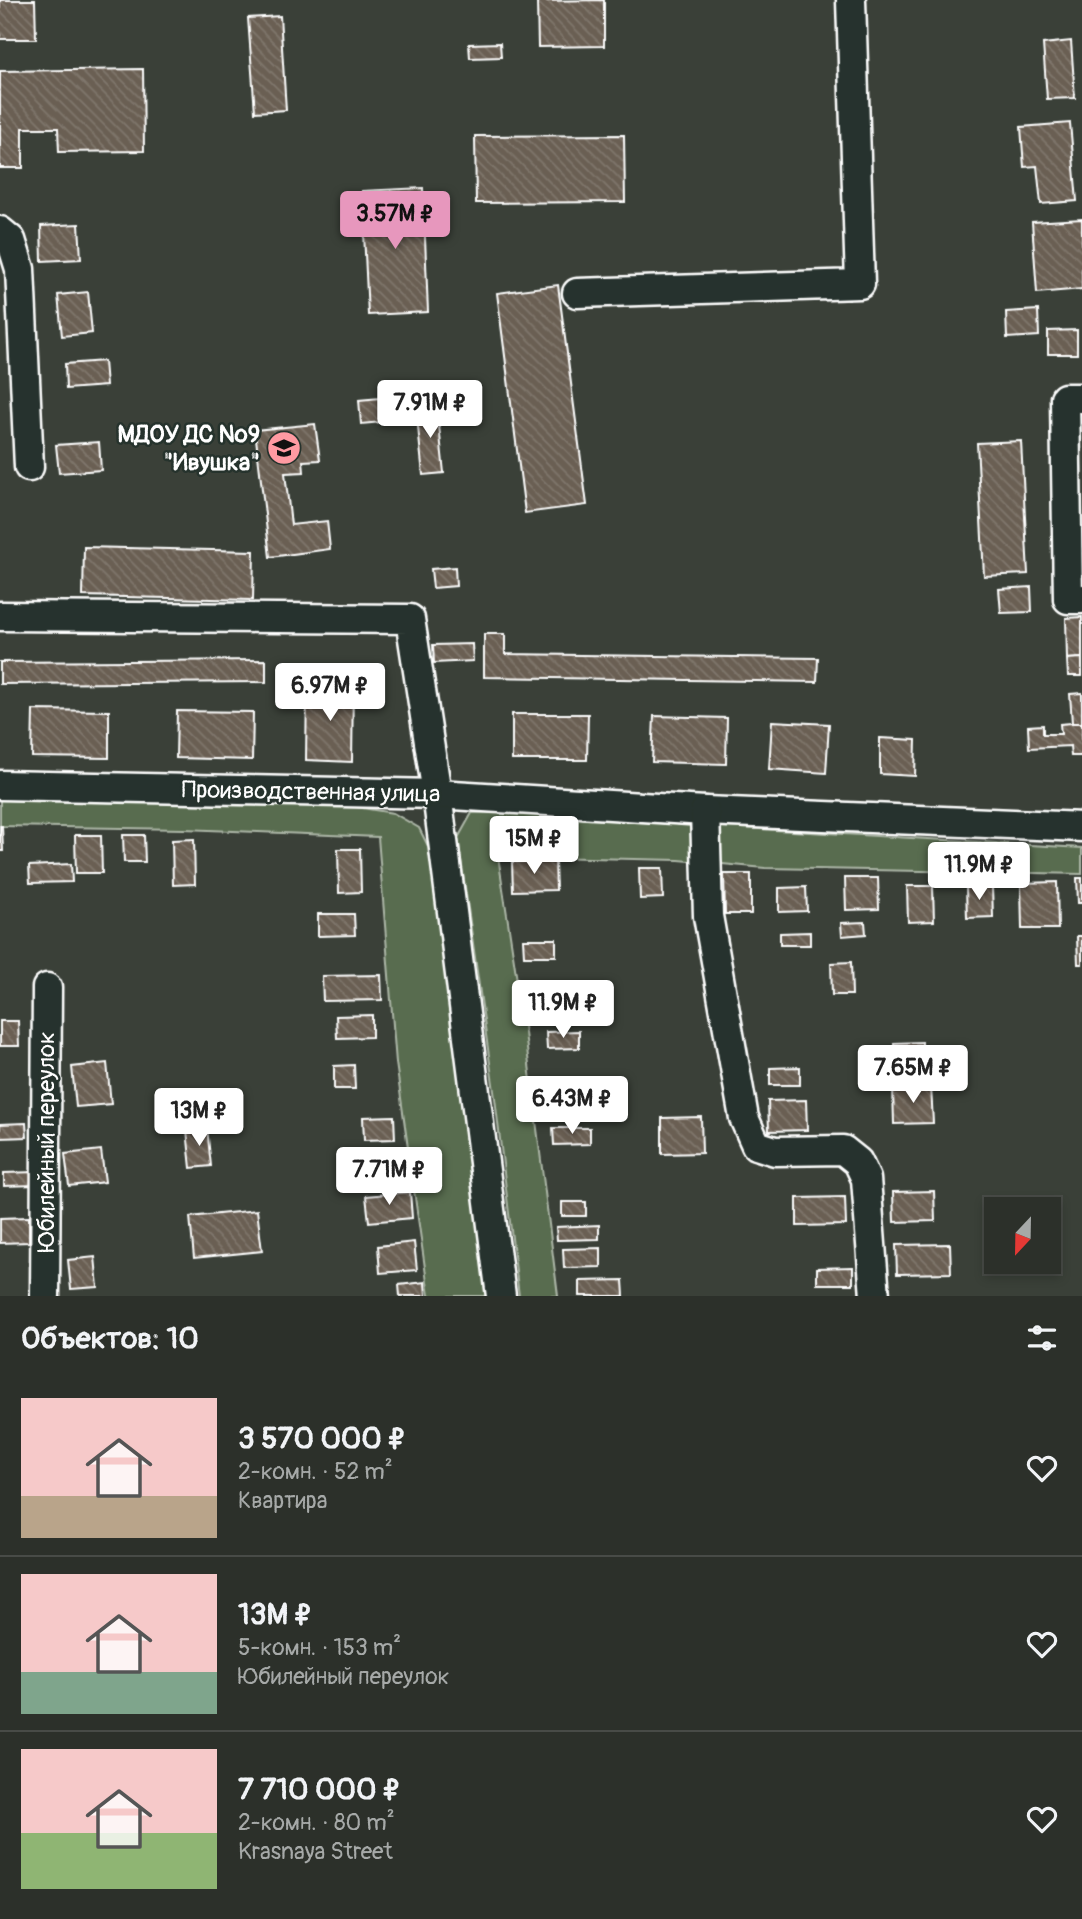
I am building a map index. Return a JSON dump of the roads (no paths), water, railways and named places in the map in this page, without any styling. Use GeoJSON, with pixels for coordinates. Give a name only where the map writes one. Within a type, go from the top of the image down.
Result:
{"type":"FeatureCollection","features":[{"type":"Feature","properties":{"kind":"street"},"geometry":{"type":"LineString","coordinates":[[577,293],[860,285],[852,0]]}},
{"type":"Feature","properties":{"kind":"street"},"geometry":{"type":"LineString","coordinates":[[0,231],[11,240],[20,269],[29,467]]}},
{"type":"Feature","properties":{"kind":"street"},"geometry":{"type":"LineString","coordinates":[[1082,398],[1065,398],[1068,599],[1082,599]]}},
{"type":"Feature","properties":{"kind":"street"},"geometry":{"type":"LineString","coordinates":[[0,616],[411,620],[437,794],[501,1296]]}},
{"type":"Feature","properties":{"kind":"street","name":"Производственная улица"},"geometry":{"type":"LineString","coordinates":[[0,785],[437,794],[705,811],[1082,827]]}},
{"type":"Feature","properties":{"kind":"street"},"geometry":{"type":"LineString","coordinates":[[705,811],[708,916],[744,1118],[756,1145],[775,1151],[843,1150],[858,1162],[866,1179],[875,1296]]}},
{"type":"Feature","properties":{"kind":"street","name":"Юбилейный переулок"},"geometry":{"type":"LineString","coordinates":[[45,1296],[47,988]]}},
{"type":"Feature","properties":{"kind":"place","name":"МДОУ ДС №9 \"Ивушка\""},"geometry":{"type":"Point","coordinates":[284,448]}}]}
